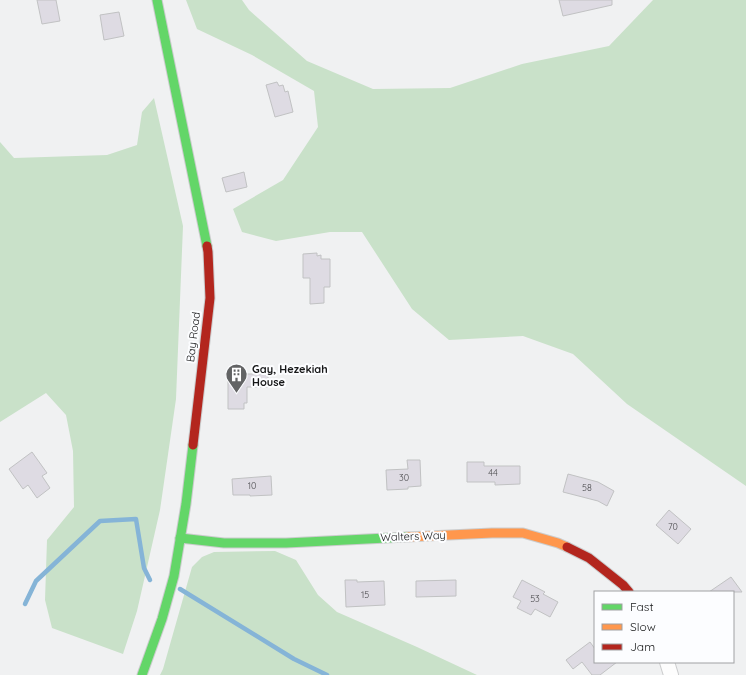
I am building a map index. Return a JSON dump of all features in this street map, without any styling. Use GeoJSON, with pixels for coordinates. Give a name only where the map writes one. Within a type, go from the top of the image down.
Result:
{"type":"FeatureCollection","features":[{"type":"Feature","properties":{"kind":"main road","name":"Bay Road"},"geometry":{"type":"LineString","coordinates":[[142,675],[162,619],[174,576],[186,504],[210,298],[208,252],[157,0]]}},
{"type":"Feature","properties":{"kind":"main road","name":"Walters Way"},"geometry":{"type":"LineString","coordinates":[[180,538],[224,543],[286,543],[523,533],[558,543],[589,558],[623,584],[628,591]]}},
{"type":"Feature","properties":{"kind":"street"},"geometry":{"type":"LineString","coordinates":[[667,663],[672,675]]}},
{"type":"Feature","properties":{"kind":"green space"},"geometry":{"type":"Polygon","coordinates":[[[186,0],[242,0],[249,10],[307,61],[373,89],[450,88],[522,64],[609,46],[653,0],[746,0],[746,486],[627,404],[573,354],[523,336],[449,340],[412,309],[362,232],[330,232],[276,241],[242,232],[233,209],[283,180],[318,127],[314,91],[252,55],[197,29],[186,0]]]}},
{"type":"Feature","properties":{"kind":"green space"},"geometry":{"type":"Polygon","coordinates":[[[154,98],[183,226],[176,399],[160,510],[137,611],[123,654],[52,628],[45,600],[47,540],[74,507],[73,451],[66,415],[46,393],[0,422],[0,142],[14,158],[107,155],[137,145],[142,112],[154,98]]]}},
{"type":"Feature","properties":{"kind":"green space"},"geometry":{"type":"Polygon","coordinates":[[[275,551],[296,560],[318,595],[337,612],[477,675],[160,675],[192,567],[202,557],[214,552],[275,551]]]}},
{"type":"Feature","properties":{"kind":"building"},"geometry":{"type":"Polygon","coordinates":[[[37,0],[56,0],[60,21],[42,24],[37,0]]]}},
{"type":"Feature","properties":{"kind":"building"},"geometry":{"type":"Polygon","coordinates":[[[559,0],[612,0],[612,5],[563,16],[559,0]]]}},
{"type":"Feature","properties":{"kind":"building"},"geometry":{"type":"Polygon","coordinates":[[[119,12],[124,36],[104,40],[100,15],[119,12]]]}},
{"type":"Feature","properties":{"kind":"building"},"geometry":{"type":"Polygon","coordinates":[[[277,82],[279,86],[283,85],[285,92],[288,91],[293,112],[275,117],[266,85],[277,82]]]}},
{"type":"Feature","properties":{"kind":"building"},"geometry":{"type":"Polygon","coordinates":[[[244,172],[247,187],[226,192],[222,178],[244,172]]]}},
{"type":"Feature","properties":{"kind":"building"},"geometry":{"type":"Polygon","coordinates":[[[317,253],[317,256],[321,255],[321,259],[330,259],[330,287],[324,287],[324,303],[310,304],[310,278],[303,278],[303,254],[317,253]]]}},
{"type":"Feature","properties":{"kind":"building","name":"Gay, Hezekiah House"},"geometry":{"type":"Polygon","coordinates":[[[228,374],[268,374],[268,387],[247,387],[247,403],[244,403],[244,409],[228,409],[228,374]]]}},
{"type":"Feature","properties":{"kind":"building"},"geometry":{"type":"Polygon","coordinates":[[[32,452],[47,473],[42,476],[50,488],[37,498],[28,485],[23,489],[9,469],[32,452]]]}},
{"type":"Feature","properties":{"kind":"building"},"geometry":{"type":"Polygon","coordinates":[[[407,460],[420,460],[421,486],[408,487],[408,489],[387,490],[386,470],[408,469],[407,460]]]}},
{"type":"Feature","properties":{"kind":"building"},"geometry":{"type":"Polygon","coordinates":[[[467,462],[484,462],[484,466],[520,466],[520,484],[495,485],[495,482],[467,482],[467,462]]]}},
{"type":"Feature","properties":{"kind":"building"},"geometry":{"type":"Polygon","coordinates":[[[568,474],[598,482],[614,491],[607,506],[598,501],[563,492],[568,474]]]}},
{"type":"Feature","properties":{"kind":"building"},"geometry":{"type":"Polygon","coordinates":[[[271,476],[272,495],[233,495],[232,479],[271,476]]]}},
{"type":"Feature","properties":{"kind":"building"},"geometry":{"type":"Polygon","coordinates":[[[669,510],[691,529],[678,544],[656,525],[669,510]]]}},
{"type":"Feature","properties":{"kind":"building"},"geometry":{"type":"Polygon","coordinates":[[[731,577],[742,592],[734,591],[710,591],[731,577]]]}},
{"type":"Feature","properties":{"kind":"building"},"geometry":{"type":"Polygon","coordinates":[[[345,580],[357,580],[357,582],[384,581],[385,605],[346,607],[345,580]]]}},
{"type":"Feature","properties":{"kind":"building"},"geometry":{"type":"Polygon","coordinates":[[[456,580],[456,596],[416,597],[416,581],[456,580]]]}},
{"type":"Feature","properties":{"kind":"building"},"geometry":{"type":"Polygon","coordinates":[[[522,580],[545,592],[543,594],[558,602],[550,617],[535,609],[531,615],[517,608],[521,601],[513,597],[522,580]]]}},
{"type":"Feature","properties":{"kind":"building"},"geometry":{"type":"Polygon","coordinates":[[[590,642],[594,648],[594,663],[616,663],[600,675],[592,675],[582,662],[573,669],[566,660],[590,642]]]}},
{"type":"Feature","properties":{"kind":"waterway"},"geometry":{"type":"LineString","coordinates":[[25,604],[36,581],[100,521],[136,519],[144,568],[150,580]]}},
{"type":"Feature","properties":{"kind":"waterway"},"geometry":{"type":"LineString","coordinates":[[180,589],[294,659],[327,675]]}},
{"type":"Feature","properties":{"kind":"traffic: fast"},"geometry":{"type":"LineString","coordinates":[[157,0],[207,246]]}},
{"type":"Feature","properties":{"kind":"traffic: fast"},"geometry":{"type":"LineString","coordinates":[[142,675],[162,619],[174,576],[186,504],[193,445]]}},
{"type":"Feature","properties":{"kind":"traffic: fast"},"geometry":{"type":"LineString","coordinates":[[180,538],[224,543],[286,543],[407,537]]}},
{"type":"Feature","properties":{"kind":"traffic: slow"},"geometry":{"type":"LineString","coordinates":[[407,537],[523,533],[567,547]]}},
{"type":"Feature","properties":{"kind":"traffic: jam"},"geometry":{"type":"LineString","coordinates":[[193,445],[210,298],[207,246]]}},
{"type":"Feature","properties":{"kind":"traffic: jam"},"geometry":{"type":"LineString","coordinates":[[567,547],[589,558],[623,585],[628,591]]}},
{"type":"Feature","properties":{"kind":"place","name":"Gay, Hezekiah House"},"geometry":{"type":"Point","coordinates":[237,394]}}]}
